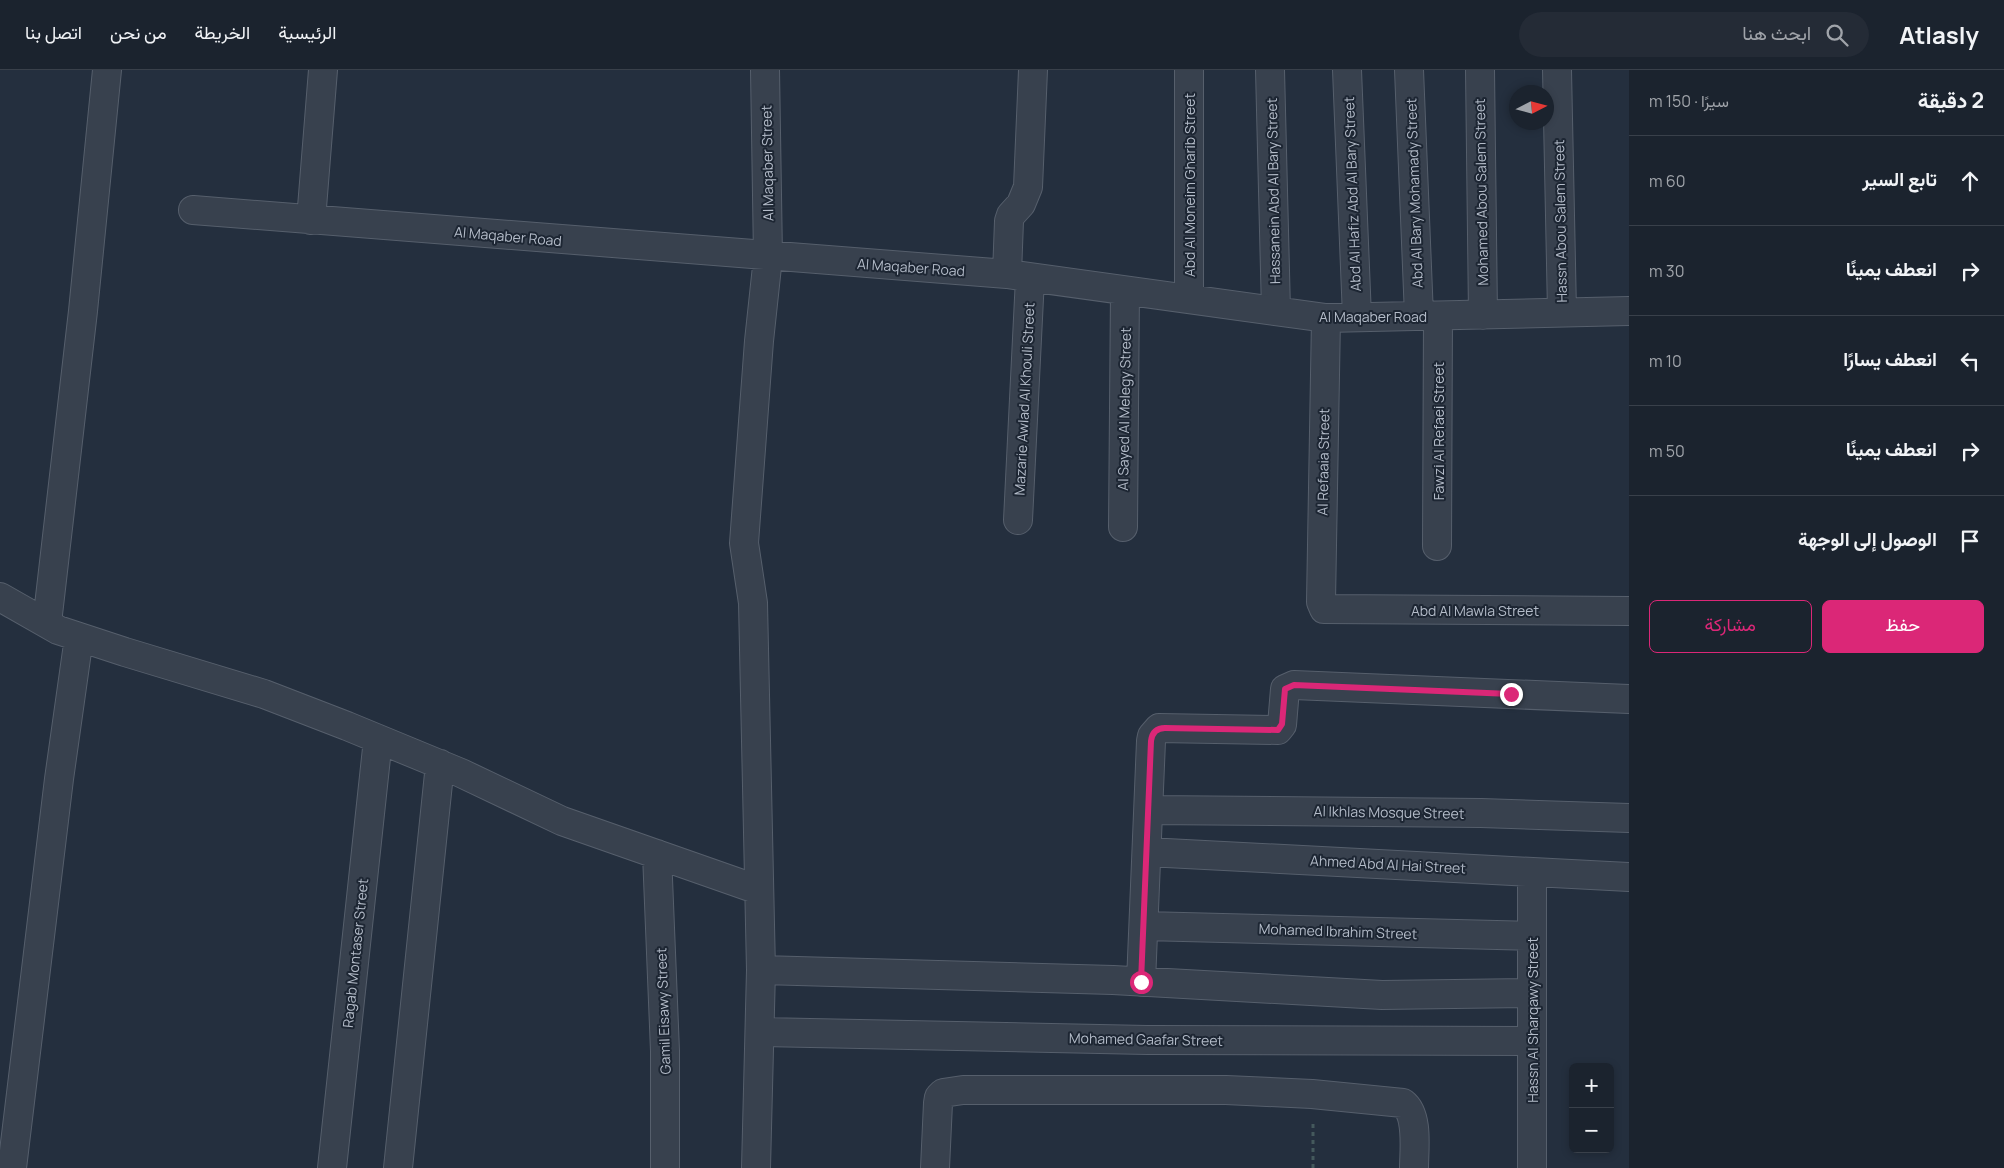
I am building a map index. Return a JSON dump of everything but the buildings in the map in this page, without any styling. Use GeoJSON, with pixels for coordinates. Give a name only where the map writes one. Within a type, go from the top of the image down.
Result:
{"type":"FeatureCollection","features":[{"type":"Feature","properties":{"kind":"street"},"geometry":{"type":"LineString","coordinates":[[46,623],[83,311],[107,70]]}},
{"type":"Feature","properties":{"kind":"street"},"geometry":{"type":"LineString","coordinates":[[311,220],[323,70]]}},
{"type":"Feature","properties":{"kind":"street","name":"Al Maqaber Street"},"geometry":{"type":"LineString","coordinates":[[756,1168],[761,970],[753,602],[744,543],[759,341],[768,257],[765,70]]}},
{"type":"Feature","properties":{"kind":"street","name":"Mazarie Awlad Al Khouli Street"},"geometry":{"type":"LineString","coordinates":[[1018,520],[1018,276],[1009,221],[1011,215],[1025,197],[1029,174],[1033,70]]}},
{"type":"Feature","properties":{"kind":"street","name":"Abd Al Moneim Gharib Street"},"geometry":{"type":"LineString","coordinates":[[1189,70],[1189,300]]}},
{"type":"Feature","properties":{"kind":"street","name":"Hassanein Abd Al Bary Street"},"geometry":{"type":"LineString","coordinates":[[1270,70],[1276,311]]}},
{"type":"Feature","properties":{"kind":"street","name":"Abd Al Hafiz Abd Al Bary Street"},"geometry":{"type":"LineString","coordinates":[[1347,70],[1357,317]]}},
{"type":"Feature","properties":{"kind":"street","name":"Abd Al Bary Mohamady Street"},"geometry":{"type":"LineString","coordinates":[[1409,70],[1429,316]]}},
{"type":"Feature","properties":{"kind":"street","name":"Mohamed Abou Salem Street"},"geometry":{"type":"LineString","coordinates":[[1480,70],[1483,315]]}},
{"type":"Feature","properties":{"kind":"street","name":"Hassn Abou Salem Street"},"geometry":{"type":"LineString","coordinates":[[1557,70],[1562,312]]}},
{"type":"Feature","properties":{"kind":"street","name":"Al Maqaber Road"},"geometry":{"type":"LineString","coordinates":[[193,210],[1018,276],[1326,318],[1629,311]]}},
{"type":"Feature","properties":{"kind":"street","name":"Al Sayed Al Melegy Street"},"geometry":{"type":"LineString","coordinates":[[1123,527],[1125,291]]}},
{"type":"Feature","properties":{"kind":"street","name":"Fawzi Al Refaei Street"},"geometry":{"type":"LineString","coordinates":[[1429,316],[1437,546]]}},
{"type":"Feature","properties":{"kind":"street","name":"Al Refaaia Street"},"geometry":{"type":"LineString","coordinates":[[1322,606],[1326,318]]}},
{"type":"Feature","properties":{"kind":"street"},"geometry":{"type":"LineString","coordinates":[[0,598],[46,623],[79,637],[264,694],[440,764],[562,821],[759,890]]}},
{"type":"Feature","properties":{"kind":"street","name":"Abd Al Mawla Street"},"geometry":{"type":"LineString","coordinates":[[1322,606],[1324,609],[1629,611]]}},
{"type":"Feature","properties":{"kind":"street"},"geometry":{"type":"LineString","coordinates":[[12,1168],[59,779],[79,637]]}},
{"type":"Feature","properties":{"kind":"street"},"geometry":{"type":"LineString","coordinates":[[1141,982],[1151,741],[1155,731],[1159,728],[1278,730],[1282,724],[1284,693],[1290,685],[1629,699]]}},
{"type":"Feature","properties":{"kind":"street","name":"Ragab Montaser Street"},"geometry":{"type":"LineString","coordinates":[[332,1168],[378,739]]}},
{"type":"Feature","properties":{"kind":"street"},"geometry":{"type":"LineString","coordinates":[[398,1168],[440,764]]}},
{"type":"Feature","properties":{"kind":"street","name":"Al Ikhlas Mosque Street"},"geometry":{"type":"LineString","coordinates":[[1149,810],[1480,813],[1629,818]]}},
{"type":"Feature","properties":{"kind":"street","name":"Ahmed Abd Al Hai Street"},"geometry":{"type":"LineString","coordinates":[[1146,852],[1629,877]]}},
{"type":"Feature","properties":{"kind":"street","name":"Gamil Eisawy Street"},"geometry":{"type":"LineString","coordinates":[[657,854],[665,1051],[665,1168]]}},
{"type":"Feature","properties":{"kind":"street","name":"Hassn Al Sharqawy Street"},"geometry":{"type":"LineString","coordinates":[[1532,872],[1532,1168]]}},
{"type":"Feature","properties":{"kind":"street","name":"Mohamed Ibrahim Street"},"geometry":{"type":"LineString","coordinates":[[1144,926],[1532,936]]}},
{"type":"Feature","properties":{"kind":"street"},"geometry":{"type":"LineString","coordinates":[[761,970],[1141,982],[1382,995],[1532,992]]}},
{"type":"Feature","properties":{"kind":"street","name":"Mohamed Gaafar Street"},"geometry":{"type":"LineString","coordinates":[[760,1032],[1147,1040],[1532,1041]]}},
{"type":"Feature","properties":{"kind":"street"},"geometry":{"type":"LineString","coordinates":[[935,1168],[939,1097],[950,1092],[964,1090],[1226,1090],[1312,1094],[1403,1103],[1408,1106],[1412,1115],[1414,1168]]}},
{"type":"Feature","properties":{"kind":"path"},"geometry":{"type":"LineString","coordinates":[[1312,1094],[1313,1168]]}},
{"type":"Feature","properties":{"kind":"route"},"geometry":{"type":"LineString","coordinates":[[1141,982],[1151,741],[1155,731],[1159,728],[1278,730],[1282,724],[1285,689],[1290,685],[1511,694]]}}]}
